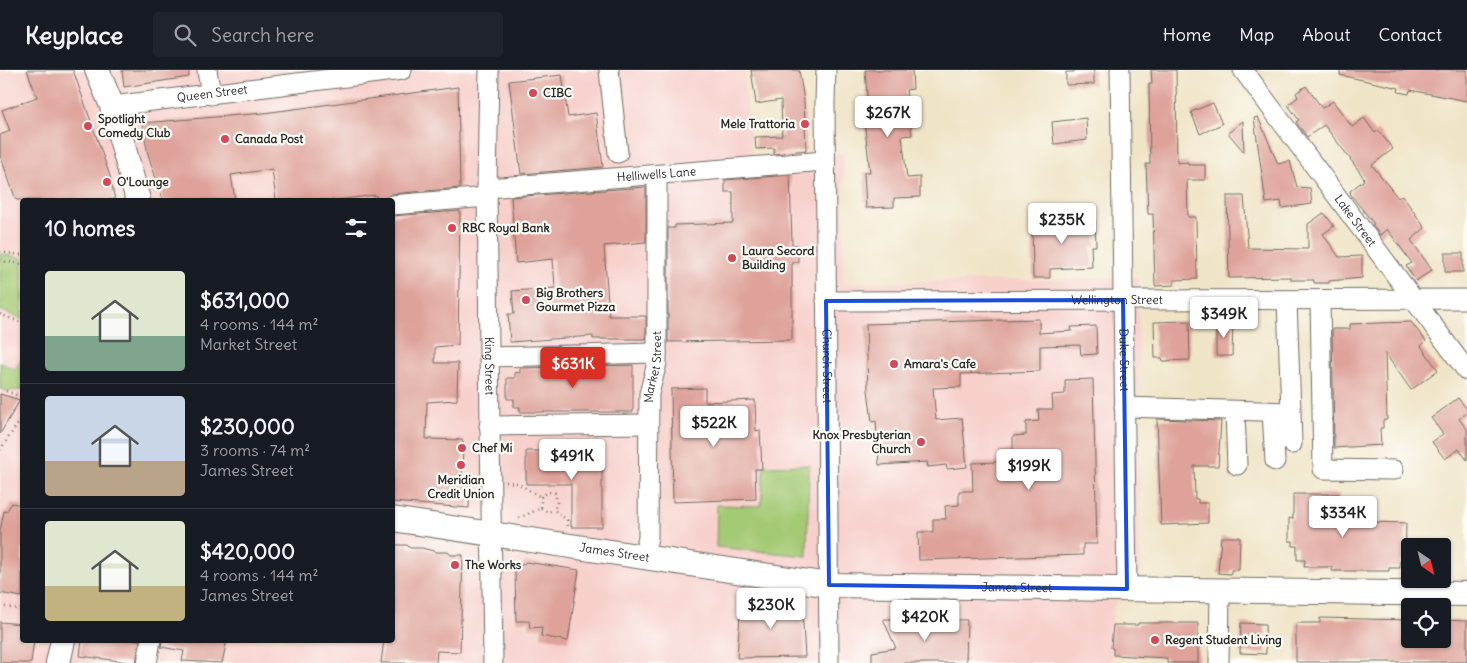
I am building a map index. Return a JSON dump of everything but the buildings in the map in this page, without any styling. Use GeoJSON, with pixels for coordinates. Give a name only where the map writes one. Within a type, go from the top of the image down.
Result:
{"type":"FeatureCollection","features":[{"type":"Feature","properties":{"kind":"main road"},"geometry":{"type":"LineString","coordinates":[[97,70],[112,106],[137,198]]}},
{"type":"Feature","properties":{"kind":"main road","name":"James Street"},"geometry":{"type":"LineString","coordinates":[[395,519],[829,585],[1467,594]]}},
{"type":"Feature","properties":{"kind":"main road"},"geometry":{"type":"LineString","coordinates":[[58,663],[62,643]]}},
{"type":"Feature","properties":{"kind":"street"},"geometry":{"type":"LineString","coordinates":[[207,70],[211,95]]}},
{"type":"Feature","properties":{"kind":"street","name":"Queen Street"},"geometry":{"type":"LineString","coordinates":[[112,106],[402,70]]}},
{"type":"Feature","properties":{"kind":"street","name":"King Street"},"geometry":{"type":"LineString","coordinates":[[489,70],[487,192],[493,663]]}},
{"type":"Feature","properties":{"kind":"street"},"geometry":{"type":"LineString","coordinates":[[609,70],[618,153]]}},
{"type":"Feature","properties":{"kind":"street","name":"Church Street"},"geometry":{"type":"LineString","coordinates":[[826,70],[829,663]]}},
{"type":"Feature","properties":{"kind":"street","name":"Duke Street"},"geometry":{"type":"LineString","coordinates":[[1120,70],[1126,590]]}},
{"type":"Feature","properties":{"kind":"street","name":"Lake Street"},"geometry":{"type":"LineString","coordinates":[[1243,70],[1467,371]]}},
{"type":"Feature","properties":{"kind":"street","name":"Helliwells Lane"},"geometry":{"type":"LineString","coordinates":[[395,205],[487,192],[825,161]]}},
{"type":"Feature","properties":{"kind":"street","name":"Market Street"},"geometry":{"type":"LineString","coordinates":[[644,557],[648,537],[649,394],[657,363],[657,176]]}},
{"type":"Feature","properties":{"kind":"street","name":"Wellington Street"},"geometry":{"type":"LineString","coordinates":[[826,301],[1467,299]]}},
{"type":"Feature","properties":{"kind":"street"},"geometry":{"type":"LineString","coordinates":[[1287,300],[1292,444]]}},
{"type":"Feature","properties":{"kind":"street"},"geometry":{"type":"LineString","coordinates":[[1320,300],[1324,469],[1394,470]]}},
{"type":"Feature","properties":{"kind":"street"},"geometry":{"type":"LineString","coordinates":[[489,357],[657,353]]}},
{"type":"Feature","properties":{"kind":"street"},"geometry":{"type":"LineString","coordinates":[[1124,407],[1291,412]]}},
{"type":"Feature","properties":{"kind":"street"},"geometry":{"type":"LineString","coordinates":[[1235,411],[1237,465]]}},
{"type":"Feature","properties":{"kind":"street"},"geometry":{"type":"LineString","coordinates":[[1272,412],[1275,461]]}},
{"type":"Feature","properties":{"kind":"street"},"geometry":{"type":"LineString","coordinates":[[490,426],[648,424]]}},
{"type":"Feature","properties":{"kind":"street"},"geometry":{"type":"LineString","coordinates":[[1219,663],[1220,591]]}},
{"type":"Feature","properties":{"kind":"street"},"geometry":{"type":"LineString","coordinates":[[147,663],[150,643]]}},
{"type":"Feature","properties":{"kind":"path"},"geometry":{"type":"LineString","coordinates":[[0,252],[20,255]]}},
{"type":"Feature","properties":{"kind":"path"},"geometry":{"type":"LineString","coordinates":[[0,261],[20,264]]}},
{"type":"Feature","properties":{"kind":"path"},"geometry":{"type":"LineString","coordinates":[[0,314],[20,322]]}},
{"type":"Feature","properties":{"kind":"path"},"geometry":{"type":"LineString","coordinates":[[6,391],[20,396]]}},
{"type":"Feature","properties":{"kind":"path"},"geometry":{"type":"LineString","coordinates":[[0,450],[20,421]]}},
{"type":"Feature","properties":{"kind":"path"},"geometry":{"type":"LineString","coordinates":[[490,480],[517,483],[541,498]]}},
{"type":"Feature","properties":{"kind":"path"},"geometry":{"type":"LineString","coordinates":[[541,498],[548,492],[555,494],[557,502],[554,510]]}},
{"type":"Feature","properties":{"kind":"path"},"geometry":{"type":"LineString","coordinates":[[541,498],[542,508]]}},
{"type":"Feature","properties":{"kind":"path"},"geometry":{"type":"LineString","coordinates":[[491,534],[521,516],[542,508]]}},
{"type":"Feature","properties":{"kind":"path"},"geometry":{"type":"LineString","coordinates":[[542,508],[548,512],[554,510]]}},
{"type":"Feature","properties":{"kind":"path"},"geometry":{"type":"LineString","coordinates":[[554,510],[567,520],[571,546]]}},
{"type":"Feature","properties":{"kind":"path"},"geometry":{"type":"LineString","coordinates":[[0,606],[20,610]]}},
{"type":"Feature","properties":{"kind":"highlighted area"},"geometry":{"type":"Polygon","coordinates":[[[1123,300],[1127,589],[829,585],[826,301],[1123,300]]]}},
{"type":"Feature","properties":{"kind":"shaded area"},"geometry":{"type":"Polygon","coordinates":[[[0,70],[744,70],[752,155],[843,153],[844,283],[1138,278],[1140,572],[1113,608],[1111,663],[0,663],[0,70]]]}},
{"type":"Feature","properties":{"kind":"green space"},"geometry":{"type":"Polygon","coordinates":[[[0,254],[20,258],[20,318],[0,310],[0,254]]]}},
{"type":"Feature","properties":{"kind":"green space"},"geometry":{"type":"Polygon","coordinates":[[[20,362],[20,390],[6,391],[0,388],[0,363],[15,369],[20,362]]]}},
{"type":"Feature","properties":{"kind":"green space"},"geometry":{"type":"Polygon","coordinates":[[[809,465],[807,556],[716,547],[717,505],[761,506],[764,466],[809,465]]]}},
{"type":"Feature","properties":{"kind":"place","name":"CIBC"},"geometry":{"type":"Point","coordinates":[533,93]}},
{"type":"Feature","properties":{"kind":"place","name":"Mele Trattoria"},"geometry":{"type":"Point","coordinates":[805,124]}},
{"type":"Feature","properties":{"kind":"place","name":"Spotlight Comedy Club"},"geometry":{"type":"Point","coordinates":[88,126]}},
{"type":"Feature","properties":{"kind":"place","name":"Canada Post"},"geometry":{"type":"Point","coordinates":[225,139]}},
{"type":"Feature","properties":{"kind":"place","name":"O'Lounge"},"geometry":{"type":"Point","coordinates":[107,182]}},
{"type":"Feature","properties":{"kind":"place","name":"RBC Royal Bank"},"geometry":{"type":"Point","coordinates":[452,228]}},
{"type":"Feature","properties":{"kind":"place","name":"Laura Secord Building"},"geometry":{"type":"Point","coordinates":[732,258]}},
{"type":"Feature","properties":{"kind":"place","name":"Big Brothers Gourmet Pizza"},"geometry":{"type":"Point","coordinates":[526,300]}},
{"type":"Feature","properties":{"kind":"place","name":"Amara's Cafe"},"geometry":{"type":"Point","coordinates":[894,364]}},
{"type":"Feature","properties":{"kind":"place","name":"Knox Presbyterian Church"},"geometry":{"type":"Point","coordinates":[921,442]}},
{"type":"Feature","properties":{"kind":"place","name":"Chef Mi"},"geometry":{"type":"Point","coordinates":[462,448]}},
{"type":"Feature","properties":{"kind":"place","name":"Meridian Credit Union"},"geometry":{"type":"Point","coordinates":[461,465]}},
{"type":"Feature","properties":{"kind":"place","name":"The Works"},"geometry":{"type":"Point","coordinates":[455,565]}},
{"type":"Feature","properties":{"kind":"place","name":"Regent Student Living"},"geometry":{"type":"Point","coordinates":[1155,640]}}]}
